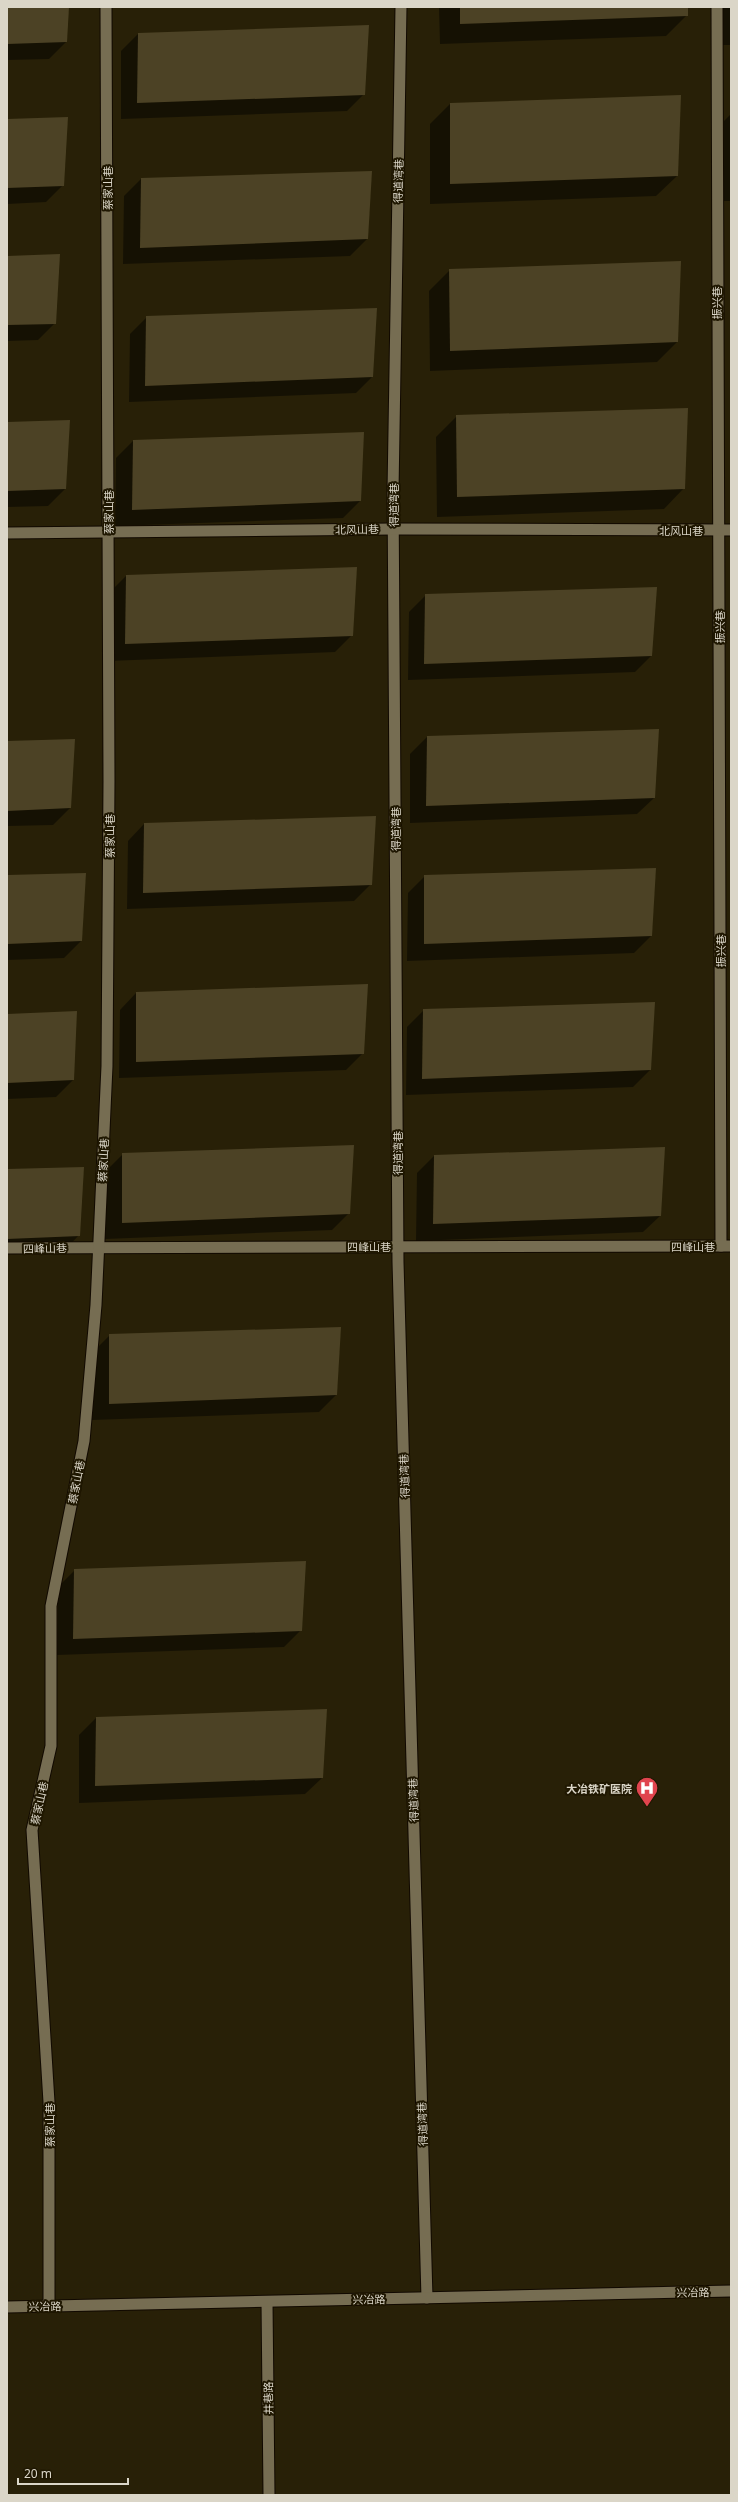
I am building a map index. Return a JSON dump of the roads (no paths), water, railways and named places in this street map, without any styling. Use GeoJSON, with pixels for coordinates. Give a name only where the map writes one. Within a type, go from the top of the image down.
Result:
{"type":"FeatureCollection","features":[{"type":"Feature","properties":{"kind":"street","name":"蔡家山巷"},"geometry":{"type":"LineString","coordinates":[[49,2306],[49,2102],[32,1830],[51,1746],[52,1606],[84,1441],[96,1305],[107,1066],[108,532],[106,7]]}},
{"type":"Feature","properties":{"kind":"street","name":"得道湾巷"},"geometry":{"type":"LineString","coordinates":[[401,7],[393,528],[398,1246],[427,2298]]}},
{"type":"Feature","properties":{"kind":"street","name":"振兴巷"},"geometry":{"type":"LineString","coordinates":[[716,7],[718,530],[726,1246]]}},
{"type":"Feature","properties":{"kind":"street","name":"北风山巷"},"geometry":{"type":"LineString","coordinates":[[7,533],[393,528],[731,530]]}},
{"type":"Feature","properties":{"kind":"street","name":"四峰山巷"},"geometry":{"type":"LineString","coordinates":[[7,1248],[726,1246]]}},
{"type":"Feature","properties":{"kind":"street","name":"兴冶路"},"geometry":{"type":"LineString","coordinates":[[7,2307],[731,2291]]}},
{"type":"Feature","properties":{"kind":"street","name":"井巷路"},"geometry":{"type":"LineString","coordinates":[[267,2302],[269,2495]]}},
{"type":"Feature","properties":{"kind":"place","name":"大冶铁矿医院"},"geometry":{"type":"Point","coordinates":[647,1808]}}]}
